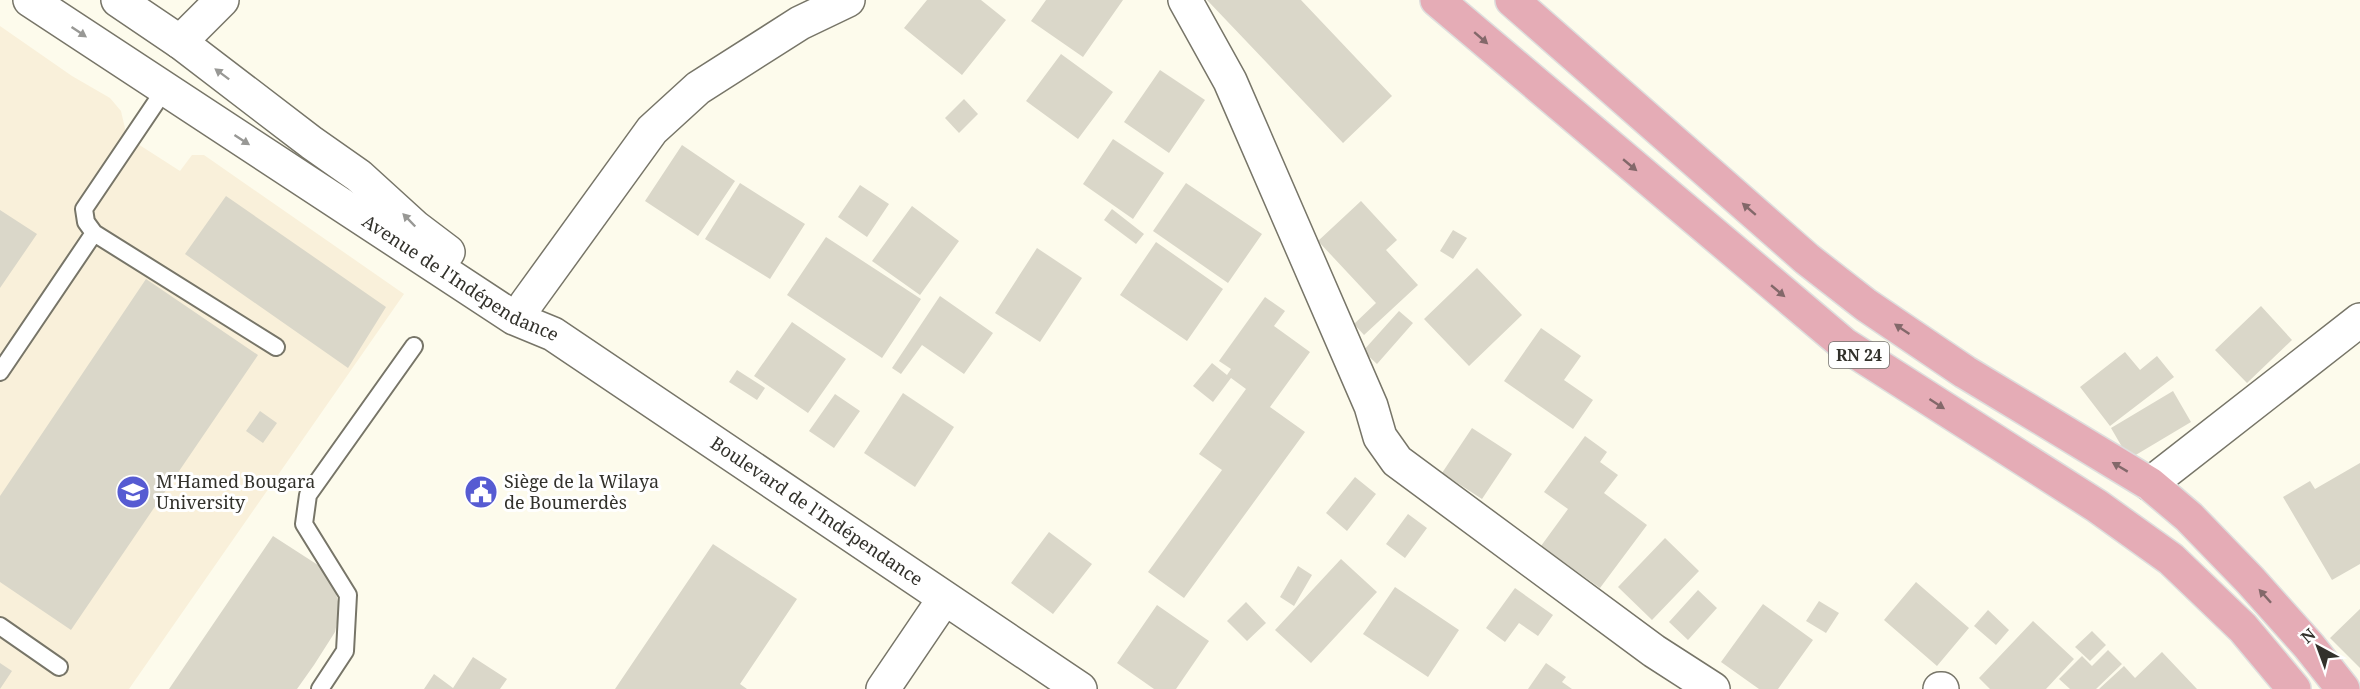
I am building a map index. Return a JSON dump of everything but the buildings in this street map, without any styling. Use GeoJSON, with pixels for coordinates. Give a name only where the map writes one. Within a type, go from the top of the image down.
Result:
{"type":"FeatureCollection","features":[{"type":"Feature","properties":{"kind":"main road","name":"Avenue de l'Indépendance"},"geometry":{"type":"LineString","coordinates":[[30,0],[514,318],[552,334]]}},
{"type":"Feature","properties":{"kind":"main road","name":"Avenue de l'Indépendance"},"geometry":{"type":"LineString","coordinates":[[118,0],[180,42],[366,181],[431,240],[526,304],[552,334]]}},
{"type":"Feature","properties":{"kind":"main road"},"geometry":{"type":"LineString","coordinates":[[180,42],[222,0]]}},
{"type":"Feature","properties":{"kind":"main road"},"geometry":{"type":"LineString","coordinates":[[526,304],[652,130],[698,88],[800,23],[848,0]]}},
{"type":"Feature","properties":{"kind":"main road"},"geometry":{"type":"LineString","coordinates":[[1185,0],[1230,81],[1371,406],[1380,437],[1397,461],[1654,651],[1713,689]]}},
{"type":"Feature","properties":{"kind":"main road","name":"RN 24"},"geometry":{"type":"LineString","coordinates":[[1437,0],[1845,345],[2097,506],[2171,559],[2243,627],[2294,689]]}},
{"type":"Feature","properties":{"kind":"main road","name":"RN 24"},"geometry":{"type":"LineString","coordinates":[[1512,0],[1807,259],[1866,305],[1965,372],[2150,484],[2189,516],[2309,646],[2343,689]]}},
{"type":"Feature","properties":{"kind":"main road"},"geometry":{"type":"LineString","coordinates":[[2150,484],[2360,320]]}},
{"type":"Feature","properties":{"kind":"main road","name":"Boulevard de l'Indépendance"},"geometry":{"type":"LineString","coordinates":[[552,334],[1080,689]]}},
{"type":"Feature","properties":{"kind":"main road"},"geometry":{"type":"LineString","coordinates":[[883,689],[944,599]]}},
{"type":"Feature","properties":{"kind":"lane"},"geometry":{"type":"LineString","coordinates":[[165,89],[84,209],[86,222],[94,233],[276,346]]}},
{"type":"Feature","properties":{"kind":"lane"},"geometry":{"type":"LineString","coordinates":[[0,372],[94,233]]}},
{"type":"Feature","properties":{"kind":"lane"},"geometry":{"type":"LineString","coordinates":[[320,689],[345,651],[348,595],[304,524],[308,495],[414,346]]}},
{"type":"Feature","properties":{"kind":"lane"},"geometry":{"type":"LineString","coordinates":[[0,626],[59,667]]}},
{"type":"Feature","properties":{"kind":"shaded area","name":"M'Hamed Bougara University"},"geometry":{"type":"Polygon","coordinates":[[[0,26],[72,76],[110,98],[121,111],[127,137],[180,171],[192,155],[204,155],[404,294],[129,689],[0,689],[0,26]]]}},
{"type":"Feature","properties":{"kind":"place","name":"M'Hamed Bougara University"},"geometry":{"type":"Point","coordinates":[133,492]}},
{"type":"Feature","properties":{"kind":"place","name":"Siège de la Wilaya de Boumerdès"},"geometry":{"type":"Point","coordinates":[481,492]}}]}
